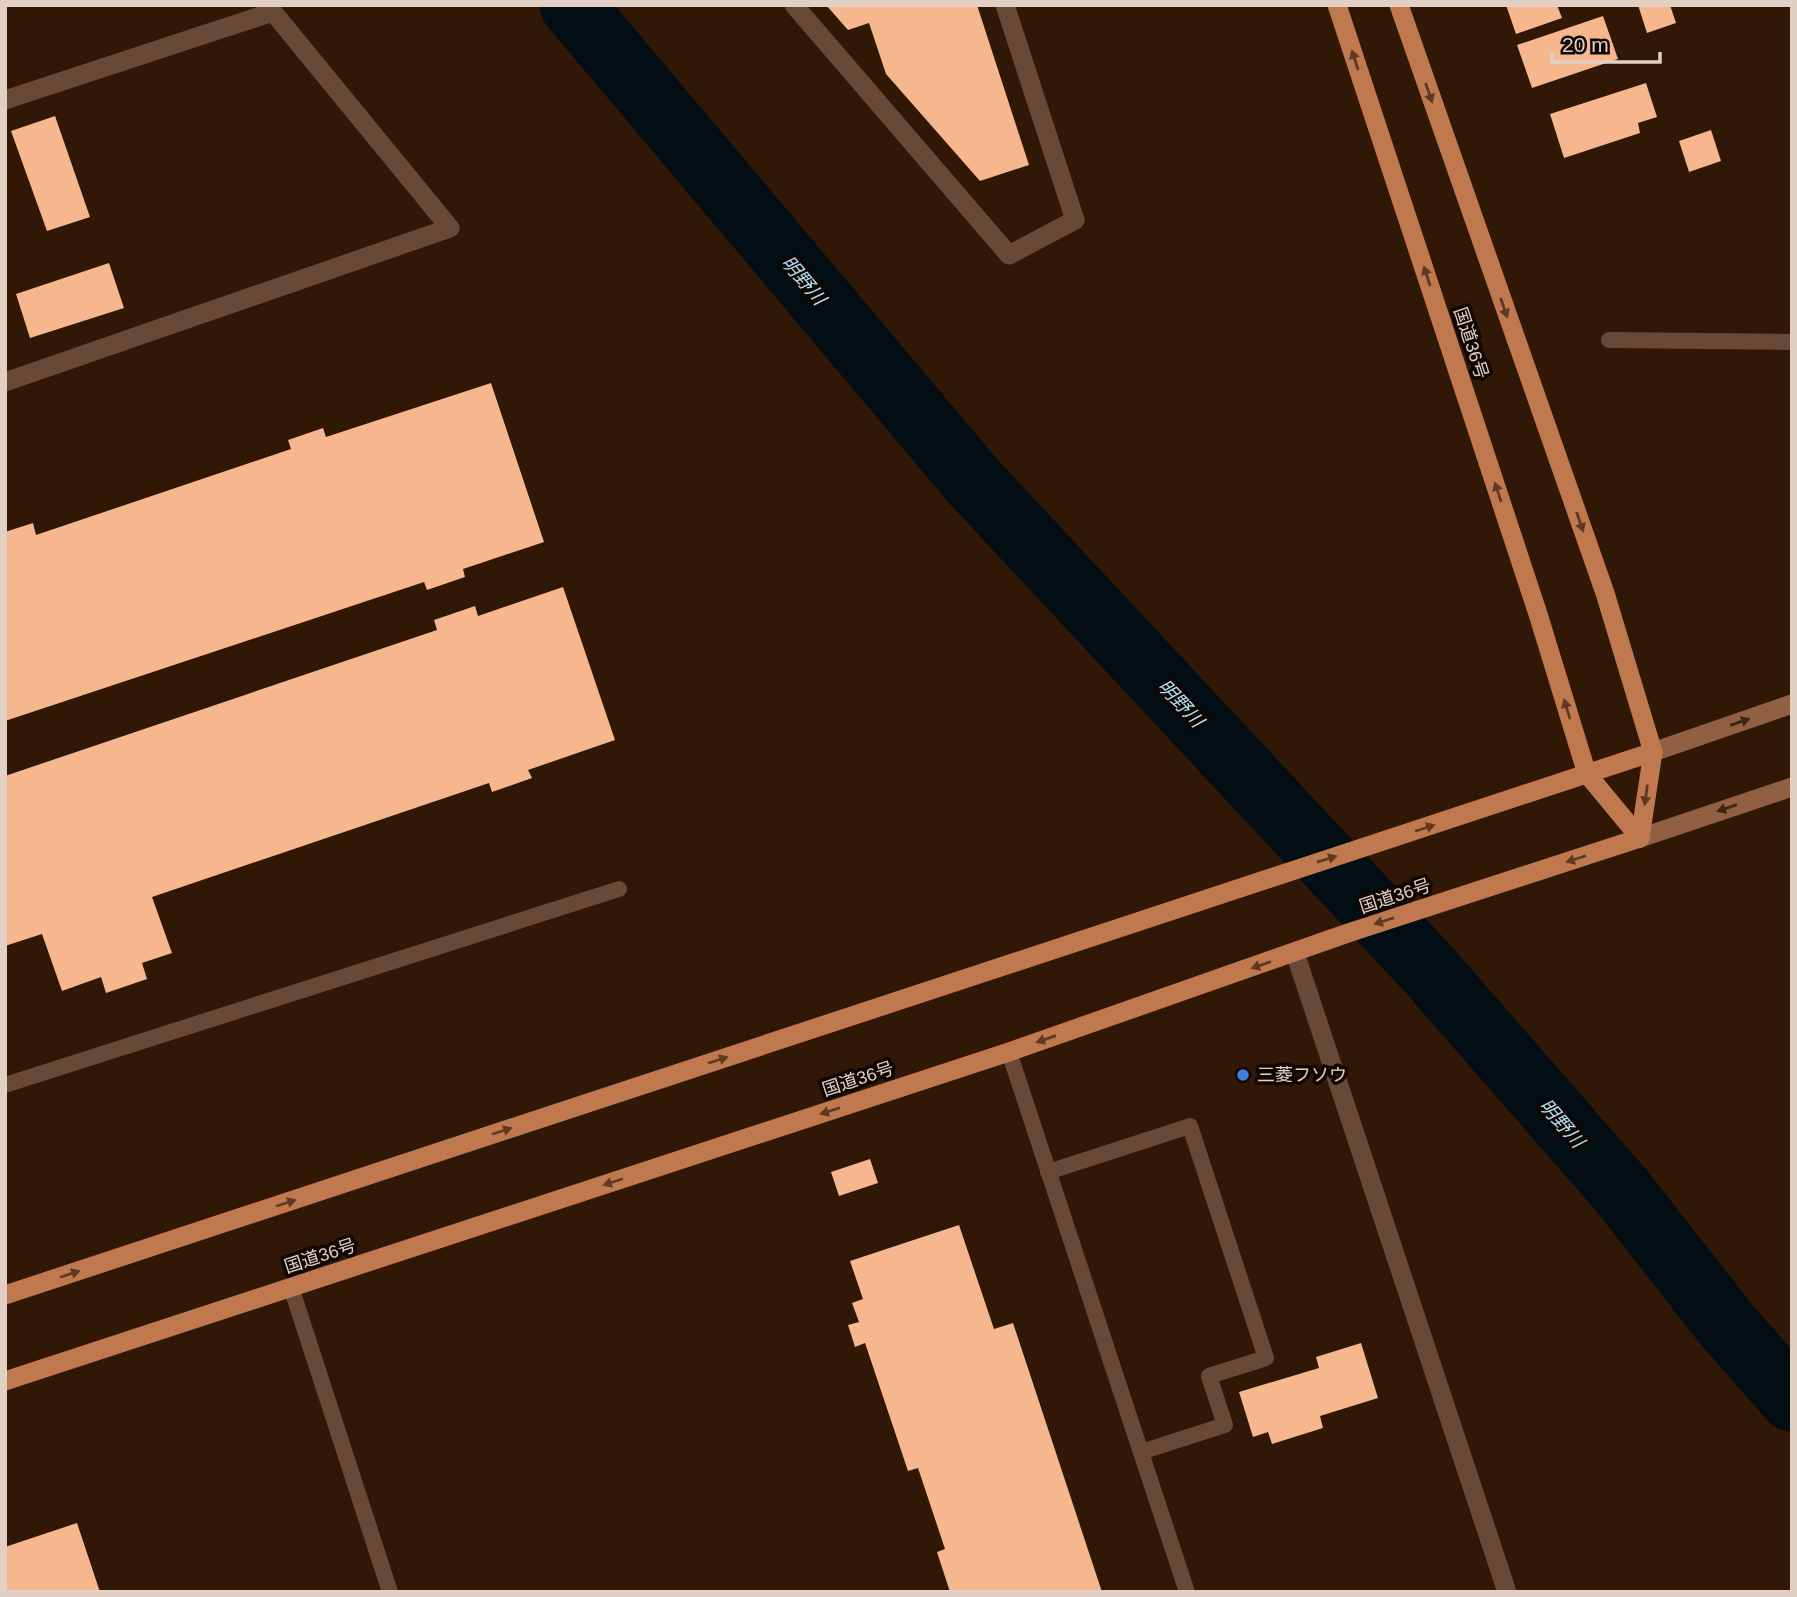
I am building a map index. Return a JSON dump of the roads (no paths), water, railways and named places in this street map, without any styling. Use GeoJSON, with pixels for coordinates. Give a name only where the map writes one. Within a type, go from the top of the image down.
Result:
{"type":"FeatureCollection","features":[{"type":"Feature","properties":{"kind":"highway","name":"国道36号"},"geometry":{"type":"LineString","coordinates":[[1337,5],[1538,614],[1587,775]]}},
{"type":"Feature","properties":{"kind":"highway"},"geometry":{"type":"LineString","coordinates":[[1399,5],[1605,593],[1653,752],[1640,838]]}},
{"type":"Feature","properties":{"kind":"highway"},"geometry":{"type":"LineString","coordinates":[[5,1296],[1653,752]]}},
{"type":"Feature","properties":{"kind":"highway"},"geometry":{"type":"LineString","coordinates":[[1587,775],[1640,838]]}},
{"type":"Feature","properties":{"kind":"highway","name":"国道36号"},"geometry":{"type":"LineString","coordinates":[[5,1381],[1009,1052],[1348,933],[1640,838]]}},
{"type":"Feature","properties":{"kind":"main road"},"geometry":{"type":"LineString","coordinates":[[1653,752],[1792,704]]}},
{"type":"Feature","properties":{"kind":"main road"},"geometry":{"type":"LineString","coordinates":[[1640,838],[1792,786]]}},
{"type":"Feature","properties":{"kind":"street"},"geometry":{"type":"LineString","coordinates":[[794,5],[1009,254],[1075,220],[1005,5]]}},
{"type":"Feature","properties":{"kind":"street"},"geometry":{"type":"LineString","coordinates":[[5,100],[273,12],[450,228],[5,382]]}},
{"type":"Feature","properties":{"kind":"street"},"geometry":{"type":"LineString","coordinates":[[1295,953],[1507,1592]]}},
{"type":"Feature","properties":{"kind":"lane"},"geometry":{"type":"LineString","coordinates":[[1609,340],[1792,342]]}},
{"type":"Feature","properties":{"kind":"lane"},"geometry":{"type":"LineString","coordinates":[[5,1085],[619,888]]}},
{"type":"Feature","properties":{"kind":"lane"},"geometry":{"type":"LineString","coordinates":[[1009,1052],[1187,1592]]}},
{"type":"Feature","properties":{"kind":"lane"},"geometry":{"type":"LineString","coordinates":[[1048,1172],[1190,1126],[1266,1358],[1209,1376],[1225,1425],[1141,1452]]}},
{"type":"Feature","properties":{"kind":"lane"},"geometry":{"type":"LineString","coordinates":[[291,1287],[390,1592]]}},
{"type":"Feature","properties":{"kind":"waterway","name":"明野川"},"geometry":{"type":"LineString","coordinates":[[572,5],[973,481],[1429,970],[1621,1190],[1726,1324],[1792,1399]]}},
{"type":"Feature","properties":{"kind":"place","name":"三菱フソウ"},"geometry":{"type":"Point","coordinates":[1243,1075]}}]}
